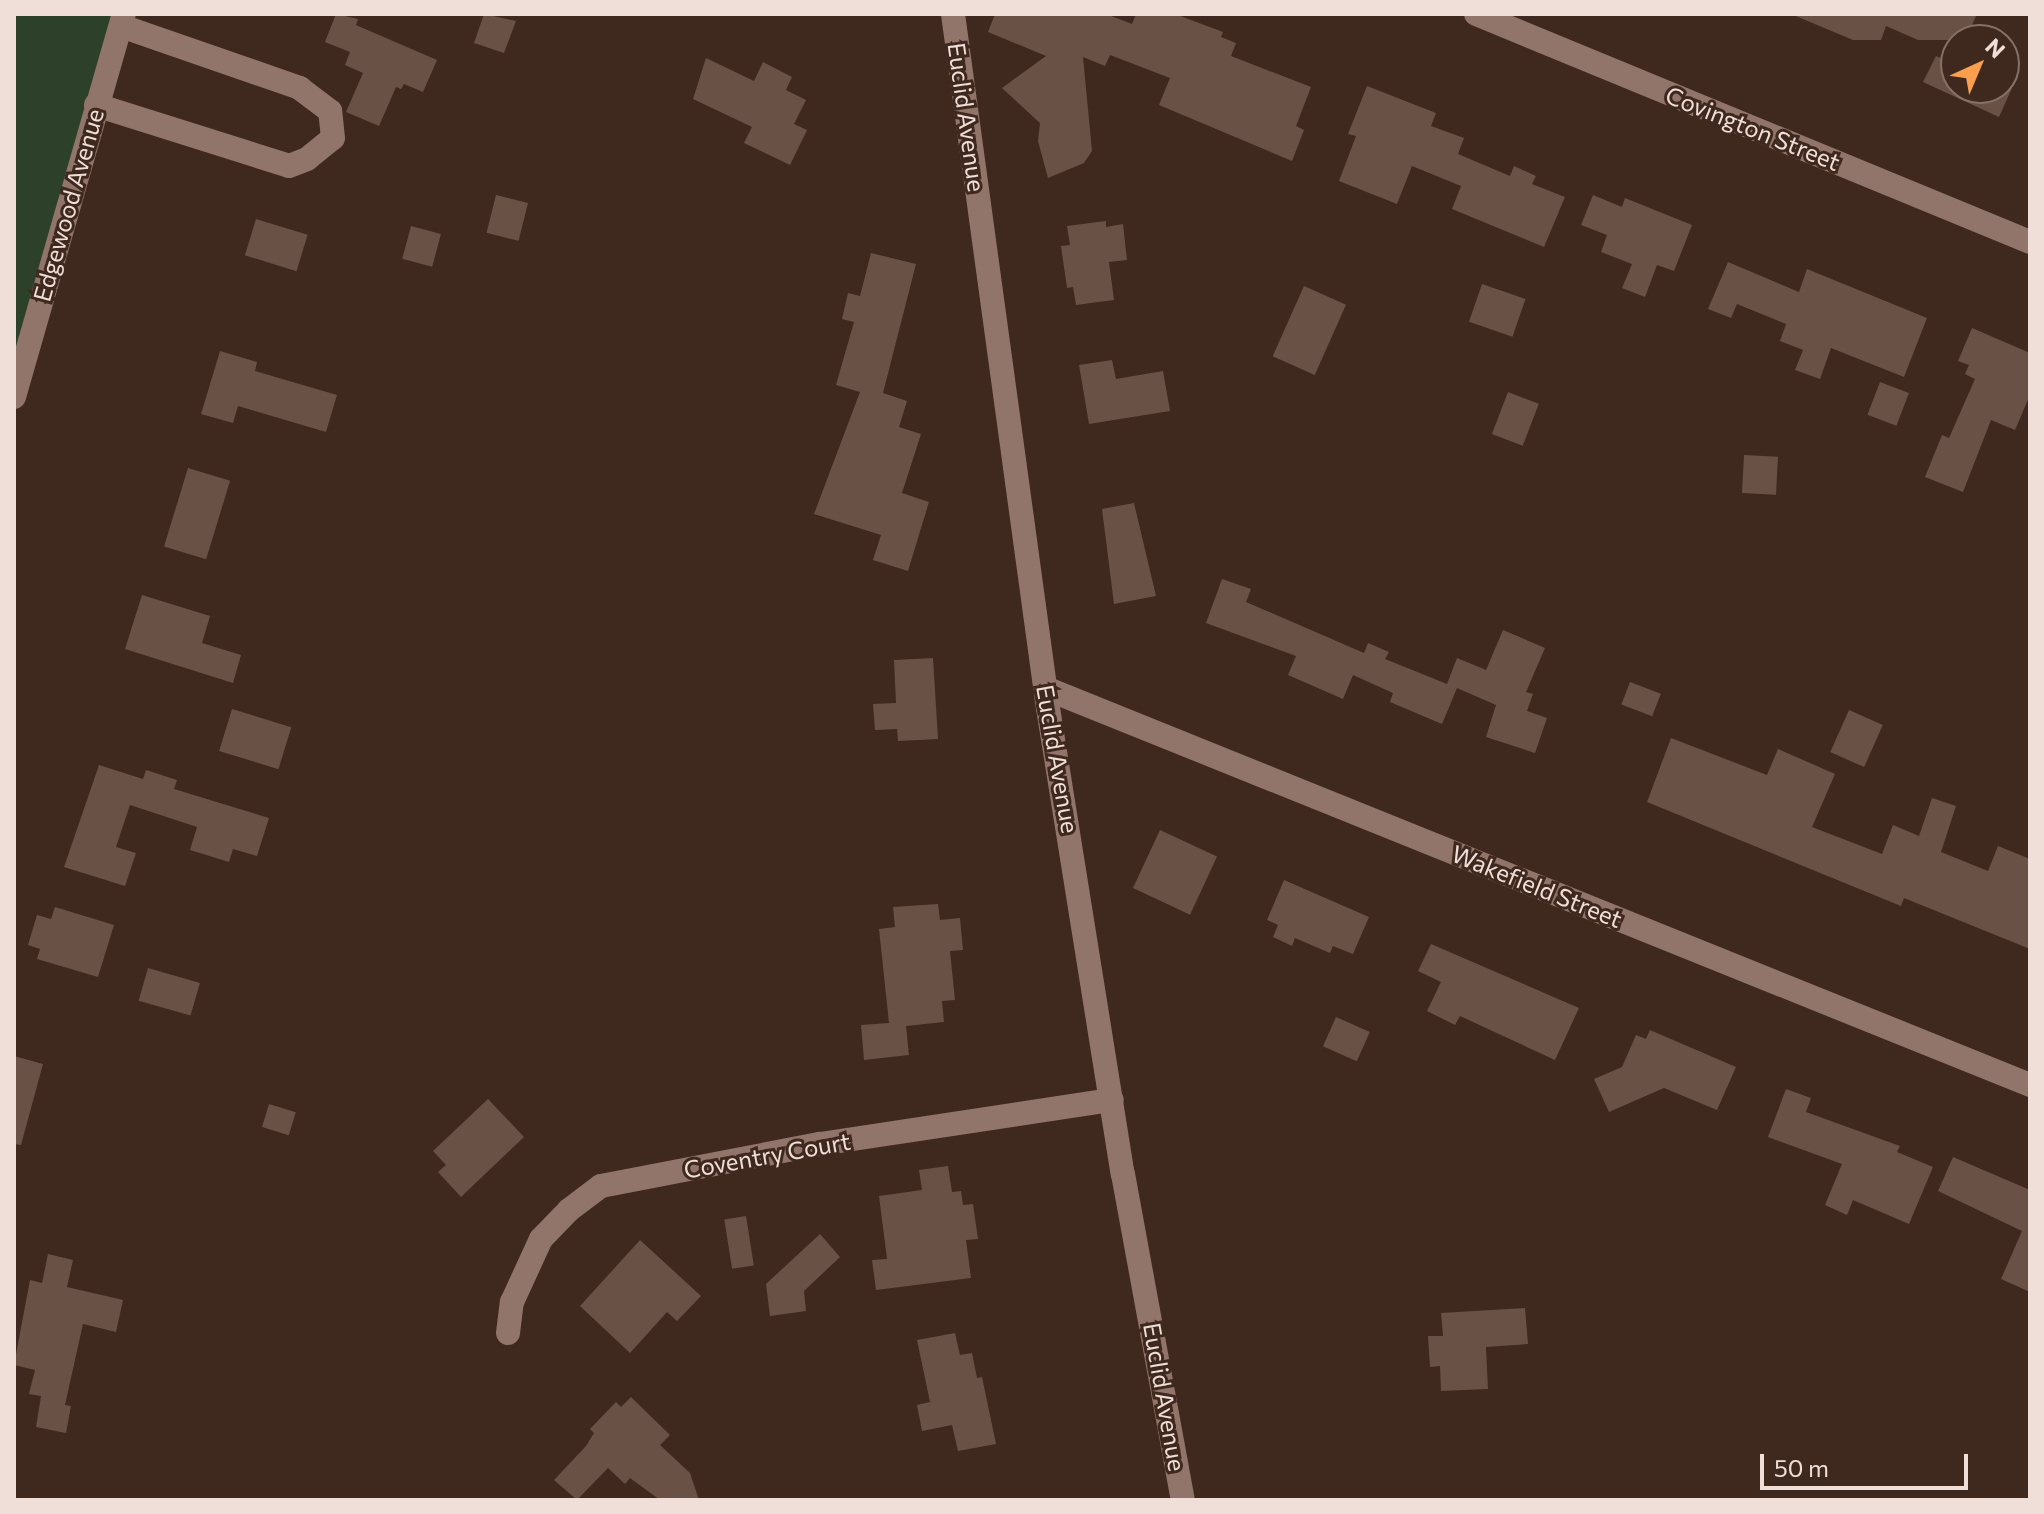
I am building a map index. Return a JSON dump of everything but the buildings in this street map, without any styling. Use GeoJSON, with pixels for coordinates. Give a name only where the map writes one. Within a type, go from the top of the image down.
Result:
{"type":"FeatureCollection","features":[{"type":"Feature","properties":{"kind":"street","name":"Euclid Avenue"},"geometry":{"type":"LineString","coordinates":[[953,14],[1045,688],[1112,1100],[1183,1500]]}},
{"type":"Feature","properties":{"kind":"street","name":"Covington Street"},"geometry":{"type":"LineString","coordinates":[[1476,14],[2030,242]]}},
{"type":"Feature","properties":{"kind":"street","name":"Edgewood Avenue"},"geometry":{"type":"LineString","coordinates":[[14,397],[122,20]]}},
{"type":"Feature","properties":{"kind":"street"},"geometry":{"type":"LineString","coordinates":[[96,105],[289,166],[307,159],[333,138],[330,111],[300,88],[122,20]]}},
{"type":"Feature","properties":{"kind":"street","name":"Wakefield Street"},"geometry":{"type":"LineString","coordinates":[[1045,688],[2030,1085]]}},
{"type":"Feature","properties":{"kind":"street","name":"Coventry Court"},"geometry":{"type":"LineString","coordinates":[[508,1333],[512,1302],[541,1239],[569,1210],[601,1186],[820,1144],[1112,1100]]}},
{"type":"Feature","properties":{"kind":"green space"},"geometry":{"type":"Polygon","coordinates":[[[14,14],[120,14],[14,359],[14,14]]]}}]}
